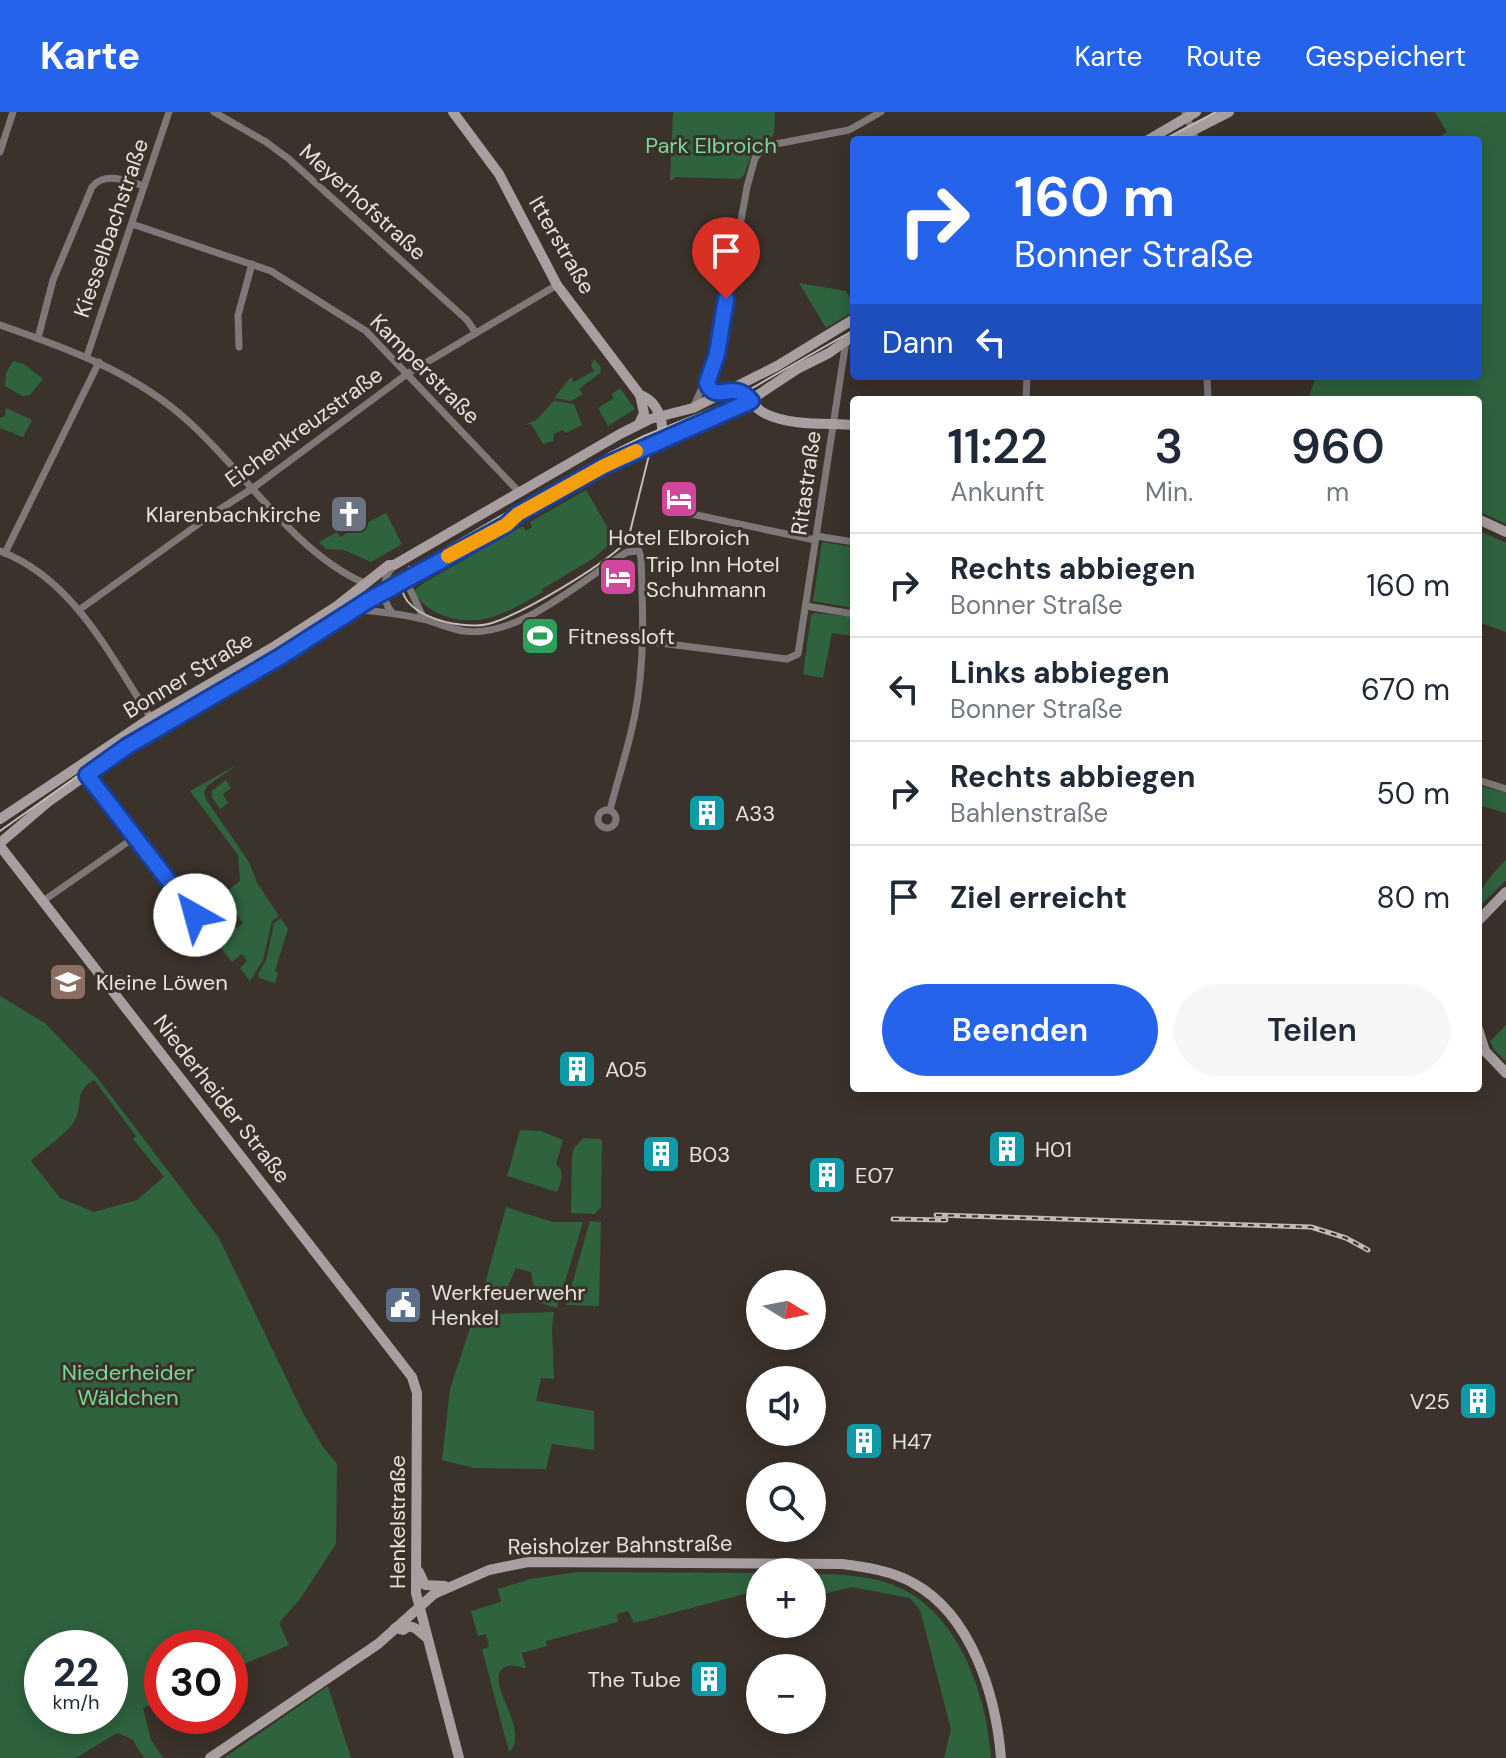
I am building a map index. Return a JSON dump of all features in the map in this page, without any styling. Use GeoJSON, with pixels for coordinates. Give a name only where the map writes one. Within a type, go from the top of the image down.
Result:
{"type":"FeatureCollection","features":[{"type":"Feature","properties":{"kind":"main road","name":"Itterstraße"},"geometry":{"type":"LineString","coordinates":[[453,112],[499,174],[557,285],[640,395],[648,397],[660,417]]}},
{"type":"Feature","properties":{"kind":"main road"},"geometry":{"type":"LineString","coordinates":[[1194,135],[1229,112]]}},
{"type":"Feature","properties":{"kind":"main road"},"geometry":{"type":"LineString","coordinates":[[1154,136],[1189,114]]}},
{"type":"Feature","properties":{"kind":"main road","name":"Bonner Straße"},"geometry":{"type":"LineString","coordinates":[[0,819],[151,718],[337,606],[389,565],[394,565],[639,424],[693,408],[777,366],[850,323]]}},
{"type":"Feature","properties":{"kind":"main road","name":"Bonner Straße"},"geometry":{"type":"LineString","coordinates":[[0,844],[39,809],[165,722],[280,657],[385,592],[506,525],[518,514],[604,466],[751,401],[850,338]]}},
{"type":"Feature","properties":{"kind":"main road"},"geometry":{"type":"LineString","coordinates":[[725,391],[743,393],[757,408],[770,415],[850,425]]}},
{"type":"Feature","properties":{"kind":"main road"},"geometry":{"type":"LineString","coordinates":[[639,424],[644,413],[640,395]]}},
{"type":"Feature","properties":{"kind":"main road"},"geometry":{"type":"LineString","coordinates":[[658,442],[662,435],[660,417]]}},
{"type":"Feature","properties":{"kind":"main road"},"geometry":{"type":"LineString","coordinates":[[493,507],[498,507],[505,514],[504,521],[497,528]]}},
{"type":"Feature","properties":{"kind":"main road"},"geometry":{"type":"LineString","coordinates":[[1482,521],[1506,532]]}},
{"type":"Feature","properties":{"kind":"main road","name":"Niederheider Straße"},"geometry":{"type":"LineString","coordinates":[[0,844],[412,1377]]}},
{"type":"Feature","properties":{"kind":"main road"},"geometry":{"type":"LineString","coordinates":[[1482,917],[1505,896]]}},
{"type":"Feature","properties":{"kind":"main road"},"geometry":{"type":"LineString","coordinates":[[1482,1044],[1491,1059],[1506,1073]]}},
{"type":"Feature","properties":{"kind":"main road","name":"Henkelstraße"},"geometry":{"type":"LineString","coordinates":[[412,1377],[417,1393],[416,1568],[419,1606],[459,1758]]}},
{"type":"Feature","properties":{"kind":"main road","name":"Reisholzer Bahnstraße"},"geometry":{"type":"LineString","coordinates":[[210,1758],[378,1644],[419,1606],[447,1586],[489,1570],[528,1562],[824,1563],[857,1566],[914,1583],[931,1595],[957,1624],[987,1685],[998,1724],[1001,1758]]}},
{"type":"Feature","properties":{"kind":"main road"},"geometry":{"type":"LineString","coordinates":[[416,1568],[425,1585],[447,1586]]}},
{"type":"Feature","properties":{"kind":"main road"},"geometry":{"type":"LineString","coordinates":[[395,1628],[415,1627],[426,1637]]}},
{"type":"Feature","properties":{"kind":"street"},"geometry":{"type":"LineString","coordinates":[[0,152],[13,112]]}},
{"type":"Feature","properties":{"kind":"street","name":"Kiesselbachstraße"},"geometry":{"type":"LineString","coordinates":[[87,356],[169,112]]}},
{"type":"Feature","properties":{"kind":"street","name":"Meyerhofstraße"},"geometry":{"type":"LineString","coordinates":[[214,112],[289,159],[467,320],[476,333]]}},
{"type":"Feature","properties":{"kind":"street"},"geometry":{"type":"LineString","coordinates":[[693,408],[717,354],[755,158],[761,151],[776,144],[849,130],[881,112]]}},
{"type":"Feature","properties":{"kind":"street"},"geometry":{"type":"LineString","coordinates":[[1189,114],[1194,135]]}},
{"type":"Feature","properties":{"kind":"street"},"geometry":{"type":"LineString","coordinates":[[38,338],[53,280],[92,187],[104,178],[144,186]]}},
{"type":"Feature","properties":{"kind":"street","name":"Kamperstraße"},"geometry":{"type":"LineString","coordinates":[[132,224],[281,275],[366,331],[519,492]]}},
{"type":"Feature","properties":{"kind":"street"},"geometry":{"type":"LineString","coordinates":[[239,347],[238,315],[252,264]]}},
{"type":"Feature","properties":{"kind":"street","name":"Eichenkreuzstraße"},"geometry":{"type":"LineString","coordinates":[[79,610],[253,488],[407,374],[557,285]]}},
{"type":"Feature","properties":{"kind":"street"},"geometry":{"type":"LineString","coordinates":[[0,325],[87,356],[182,416],[283,521],[322,556],[364,583]]}},
{"type":"Feature","properties":{"kind":"street","name":"Ritastraße"},"geometry":{"type":"LineString","coordinates":[[644,641],[787,659],[796,656],[843,361],[850,338]]}},
{"type":"Feature","properties":{"kind":"street"},"geometry":{"type":"LineString","coordinates":[[829,353],[839,354],[843,361]]}},
{"type":"Feature","properties":{"kind":"street"},"geometry":{"type":"LineString","coordinates":[[99,362],[2,552],[48,578],[79,610],[151,718],[165,722]]}},
{"type":"Feature","properties":{"kind":"street"},"geometry":{"type":"LineString","coordinates":[[707,377],[710,390],[725,391]]}},
{"type":"Feature","properties":{"kind":"street"},"geometry":{"type":"LineString","coordinates":[[682,512],[850,542]]}},
{"type":"Feature","properties":{"kind":"street"},"geometry":{"type":"LineString","coordinates":[[354,610],[393,612],[466,632],[486,632],[505,627],[552,602],[627,552],[639,551],[644,641],[635,714],[610,810]]}},
{"type":"Feature","properties":{"kind":"street"},"geometry":{"type":"LineString","coordinates":[[393,612],[386,605],[385,592],[386,575],[394,565]]}},
{"type":"Feature","properties":{"kind":"street"},"geometry":{"type":"LineString","coordinates":[[406,581],[424,619]]}},
{"type":"Feature","properties":{"kind":"street"},"geometry":{"type":"LineString","coordinates":[[806,606],[850,613]]}},
{"type":"Feature","properties":{"kind":"street"},"geometry":{"type":"LineString","coordinates":[[87,775],[195,915]]}},
{"type":"Feature","properties":{"kind":"street"},"geometry":{"type":"LineString","coordinates":[[1482,781],[1506,789]]}},
{"type":"Feature","properties":{"kind":"street"},"geometry":{"type":"LineString","coordinates":[[43,901],[135,837]]}},
{"type":"Feature","properties":{"kind":"green space","name":"Park Elbroich"},"geometry":{"type":"Polygon","coordinates":[[[673,112],[775,112],[773,135],[753,151],[740,179],[676,177],[670,181],[673,112]]]}},
{"type":"Feature","properties":{"kind":"green space"},"geometry":{"type":"Polygon","coordinates":[[[1435,112],[1506,112],[1506,524],[1482,513],[1482,396],[1309,396],[1315,380],[1482,380],[1482,136],[1441,136],[1447,132],[1435,112]]]}},
{"type":"Feature","properties":{"kind":"green space"},"geometry":{"type":"Polygon","coordinates":[[[799,283],[846,291],[850,298],[850,313],[826,328],[799,283]]]}},
{"type":"Feature","properties":{"kind":"green space"},"geometry":{"type":"Polygon","coordinates":[[[594,359],[601,367],[600,373],[579,389],[583,394],[571,401],[554,398],[571,377],[574,382],[594,371],[591,365],[594,359]]]}},
{"type":"Feature","properties":{"kind":"green space"},"geometry":{"type":"Polygon","coordinates":[[[13,361],[24,364],[43,379],[30,395],[22,396],[5,386],[6,373],[13,361]]]}},
{"type":"Feature","properties":{"kind":"green space"},"geometry":{"type":"Polygon","coordinates":[[[620,388],[635,409],[608,426],[598,408],[613,399],[612,394],[620,388]]]}},
{"type":"Feature","properties":{"kind":"green space"},"geometry":{"type":"Polygon","coordinates":[[[554,401],[574,404],[582,425],[566,433],[562,430],[554,434],[553,441],[543,444],[531,424],[524,425],[536,420],[554,401]]]}},
{"type":"Feature","properties":{"kind":"green space"},"geometry":{"type":"Polygon","coordinates":[[[6,408],[32,420],[23,437],[0,428],[0,418],[5,416],[6,408]]]}},
{"type":"Feature","properties":{"kind":"green space"},"geometry":{"type":"Polygon","coordinates":[[[586,490],[613,537],[610,539],[612,542],[594,558],[542,589],[543,592],[500,614],[465,620],[435,612],[413,591],[523,526],[526,531],[532,527],[530,522],[586,490]]]}},
{"type":"Feature","properties":{"kind":"green space"},"geometry":{"type":"Polygon","coordinates":[[[386,513],[402,544],[371,562],[344,550],[326,549],[319,542],[337,532],[340,537],[386,513]]]}},
{"type":"Feature","properties":{"kind":"green space"},"geometry":{"type":"Polygon","coordinates":[[[1482,532],[1506,543],[1506,632],[1482,623],[1482,532]]]}},
{"type":"Feature","properties":{"kind":"green space"},"geometry":{"type":"Polygon","coordinates":[[[822,542],[850,546],[850,607],[813,601],[822,542]]]}},
{"type":"Feature","properties":{"kind":"green space"},"geometry":{"type":"Polygon","coordinates":[[[814,613],[850,617],[850,635],[832,633],[823,678],[803,674],[811,616],[814,613]]]}},
{"type":"Feature","properties":{"kind":"green space"},"geometry":{"type":"Polygon","coordinates":[[[238,764],[207,786],[204,793],[249,862],[257,883],[279,916],[272,921],[263,960],[250,981],[240,968],[247,961],[242,954],[232,962],[217,943],[243,923],[222,895],[240,881],[238,855],[190,791],[238,764]]]}},
{"type":"Feature","properties":{"kind":"green space"},"geometry":{"type":"Polygon","coordinates":[[[226,780],[231,788],[223,794],[228,803],[220,809],[212,797],[212,791],[226,780]]]}},
{"type":"Feature","properties":{"kind":"green space"},"geometry":{"type":"Polygon","coordinates":[[[1482,786],[1506,793],[1506,813],[1482,806],[1482,786]]]}},
{"type":"Feature","properties":{"kind":"green space"},"geometry":{"type":"Polygon","coordinates":[[[1506,860],[1506,880],[1482,904],[1483,888],[1506,860]]]}},
{"type":"Feature","properties":{"kind":"green space"},"geometry":{"type":"Polygon","coordinates":[[[281,918],[288,929],[275,971],[278,973],[275,983],[259,978],[258,974],[266,961],[274,923],[281,918]]]}},
{"type":"Feature","properties":{"kind":"green space","name":"Niederheider Wäldchen"},"geometry":{"type":"Polygon","coordinates":[[[0,996],[45,1023],[96,1076],[219,1238],[303,1413],[337,1464],[336,1544],[300,1599],[279,1623],[289,1645],[248,1662],[248,1630],[144,1630],[144,1734],[150,1734],[163,1758],[144,1758],[132,1739],[120,1734],[128,1734],[128,1630],[24,1630],[24,1734],[115,1734],[76,1758],[0,1758],[0,996]],[[94,1080],[81,1093],[78,1114],[72,1125],[31,1161],[60,1198],[94,1212],[137,1200],[164,1177],[133,1139],[136,1136],[94,1080]]]}},
{"type":"Feature","properties":{"kind":"green space"},"geometry":{"type":"Polygon","coordinates":[[[1506,1025],[1506,1061],[1494,1050],[1490,1041],[1506,1025]]]}},
{"type":"Feature","properties":{"kind":"green space"},"geometry":{"type":"Polygon","coordinates":[[[520,1130],[541,1131],[563,1140],[556,1164],[561,1174],[557,1192],[507,1176],[520,1130]]]}},
{"type":"Feature","properties":{"kind":"green space"},"geometry":{"type":"Polygon","coordinates":[[[583,1138],[602,1141],[601,1207],[595,1214],[571,1213],[572,1157],[574,1148],[583,1138]]]}},
{"type":"Feature","properties":{"kind":"green space"},"geometry":{"type":"Polygon","coordinates":[[[506,1207],[552,1222],[583,1222],[557,1308],[536,1302],[531,1272],[516,1268],[505,1293],[483,1291],[506,1207]]]}},
{"type":"Feature","properties":{"kind":"green space"},"geometry":{"type":"Polygon","coordinates":[[[590,1221],[601,1222],[599,1306],[566,1305],[590,1221]]]}},
{"type":"Feature","properties":{"kind":"green space"},"geometry":{"type":"Polygon","coordinates":[[[476,1310],[494,1314],[554,1312],[554,1379],[541,1378],[536,1401],[594,1411],[594,1450],[552,1444],[546,1469],[474,1468],[442,1460],[450,1389],[476,1310]]]}},
{"type":"Feature","properties":{"kind":"green space"},"geometry":{"type":"Polygon","coordinates":[[[577,1572],[746,1573],[746,1594],[634,1623],[628,1611],[617,1614],[618,1622],[546,1641],[547,1646],[522,1653],[526,1668],[508,1666],[500,1671],[498,1680],[515,1730],[515,1742],[509,1752],[482,1649],[489,1647],[486,1634],[478,1636],[471,1611],[501,1602],[498,1589],[530,1579],[577,1572]]]}},
{"type":"Feature","properties":{"kind":"green space"},"geometry":{"type":"Polygon","coordinates":[[[826,1574],[886,1582],[908,1592],[944,1623],[969,1665],[984,1712],[991,1758],[944,1758],[951,1729],[920,1610],[910,1598],[851,1587],[826,1594],[826,1574]]]}},
{"type":"Feature","properties":{"kind":"green space"},"geometry":{"type":"Polygon","coordinates":[[[328,1686],[351,1758],[224,1758],[328,1686]]]}},
{"type":"Feature","properties":{"kind":"tram line"},"geometry":{"type":"LineString","coordinates":[[1171,136],[1216,112]]}},
{"type":"Feature","properties":{"kind":"tram line"},"geometry":{"type":"LineString","coordinates":[[0,831],[120,746],[302,639],[406,571],[608,454],[726,403],[850,332]]}},
{"type":"Feature","properties":{"kind":"tram line"},"geometry":{"type":"LineString","coordinates":[[409,567],[402,583],[404,596],[413,607],[444,622],[462,625],[492,623],[542,599],[580,577],[624,544],[630,532],[650,451],[655,439],[666,429]]}},
{"type":"Feature","properties":{"kind":"railway"},"geometry":{"type":"LineString","coordinates":[[936,1215],[1311,1227],[1346,1238],[1368,1250]]}},
{"type":"Feature","properties":{"kind":"railway"},"geometry":{"type":"LineString","coordinates":[[893,1219],[946,1220]]}},
{"type":"Feature","properties":{"kind":"slow traffic"},"geometry":{"type":"LineString","coordinates":[[448,556],[506,525],[518,514],[636,451]]}},
{"type":"Feature","properties":{"kind":"place","name":"Hotel Elbroich"},"geometry":{"type":"Point","coordinates":[679,499]}},
{"type":"Feature","properties":{"kind":"place","name":"Klarenbachkirche"},"geometry":{"type":"Point","coordinates":[349,514]}},
{"type":"Feature","properties":{"kind":"place","name":"Trip Inn Hotel Schuhmann"},"geometry":{"type":"Point","coordinates":[618,577]}},
{"type":"Feature","properties":{"kind":"place","name":"Fitnessloft"},"geometry":{"type":"Point","coordinates":[540,636]}},
{"type":"Feature","properties":{"kind":"place","name":"A33"},"geometry":{"type":"Point","coordinates":[707,813]}},
{"type":"Feature","properties":{"kind":"place","name":"Kleine Löwen"},"geometry":{"type":"Point","coordinates":[68,982]}},
{"type":"Feature","properties":{"kind":"place","name":"A05"},"geometry":{"type":"Point","coordinates":[577,1069]}},
{"type":"Feature","properties":{"kind":"place","name":"H01"},"geometry":{"type":"Point","coordinates":[1007,1149]}},
{"type":"Feature","properties":{"kind":"place","name":"B03"},"geometry":{"type":"Point","coordinates":[661,1154]}},
{"type":"Feature","properties":{"kind":"place","name":"E07"},"geometry":{"type":"Point","coordinates":[827,1175]}},
{"type":"Feature","properties":{"kind":"place","name":"Werkfeuerwehr Henkel"},"geometry":{"type":"Point","coordinates":[403,1305]}},
{"type":"Feature","properties":{"kind":"place","name":"V25"},"geometry":{"type":"Point","coordinates":[1478,1401]}},
{"type":"Feature","properties":{"kind":"place","name":"H47"},"geometry":{"type":"Point","coordinates":[864,1441]}},
{"type":"Feature","properties":{"kind":"place","name":"The Tube"},"geometry":{"type":"Point","coordinates":[709,1679]}},
{"type":"Feature","properties":{"kind":"route"},"geometry":{"type":"LineString","coordinates":[[195,915],[87,775],[165,722],[280,657],[374,598],[506,525],[518,514],[604,466],[751,401],[736,390],[716,393],[708,388],[707,377],[717,354],[726,299]]}}]}
